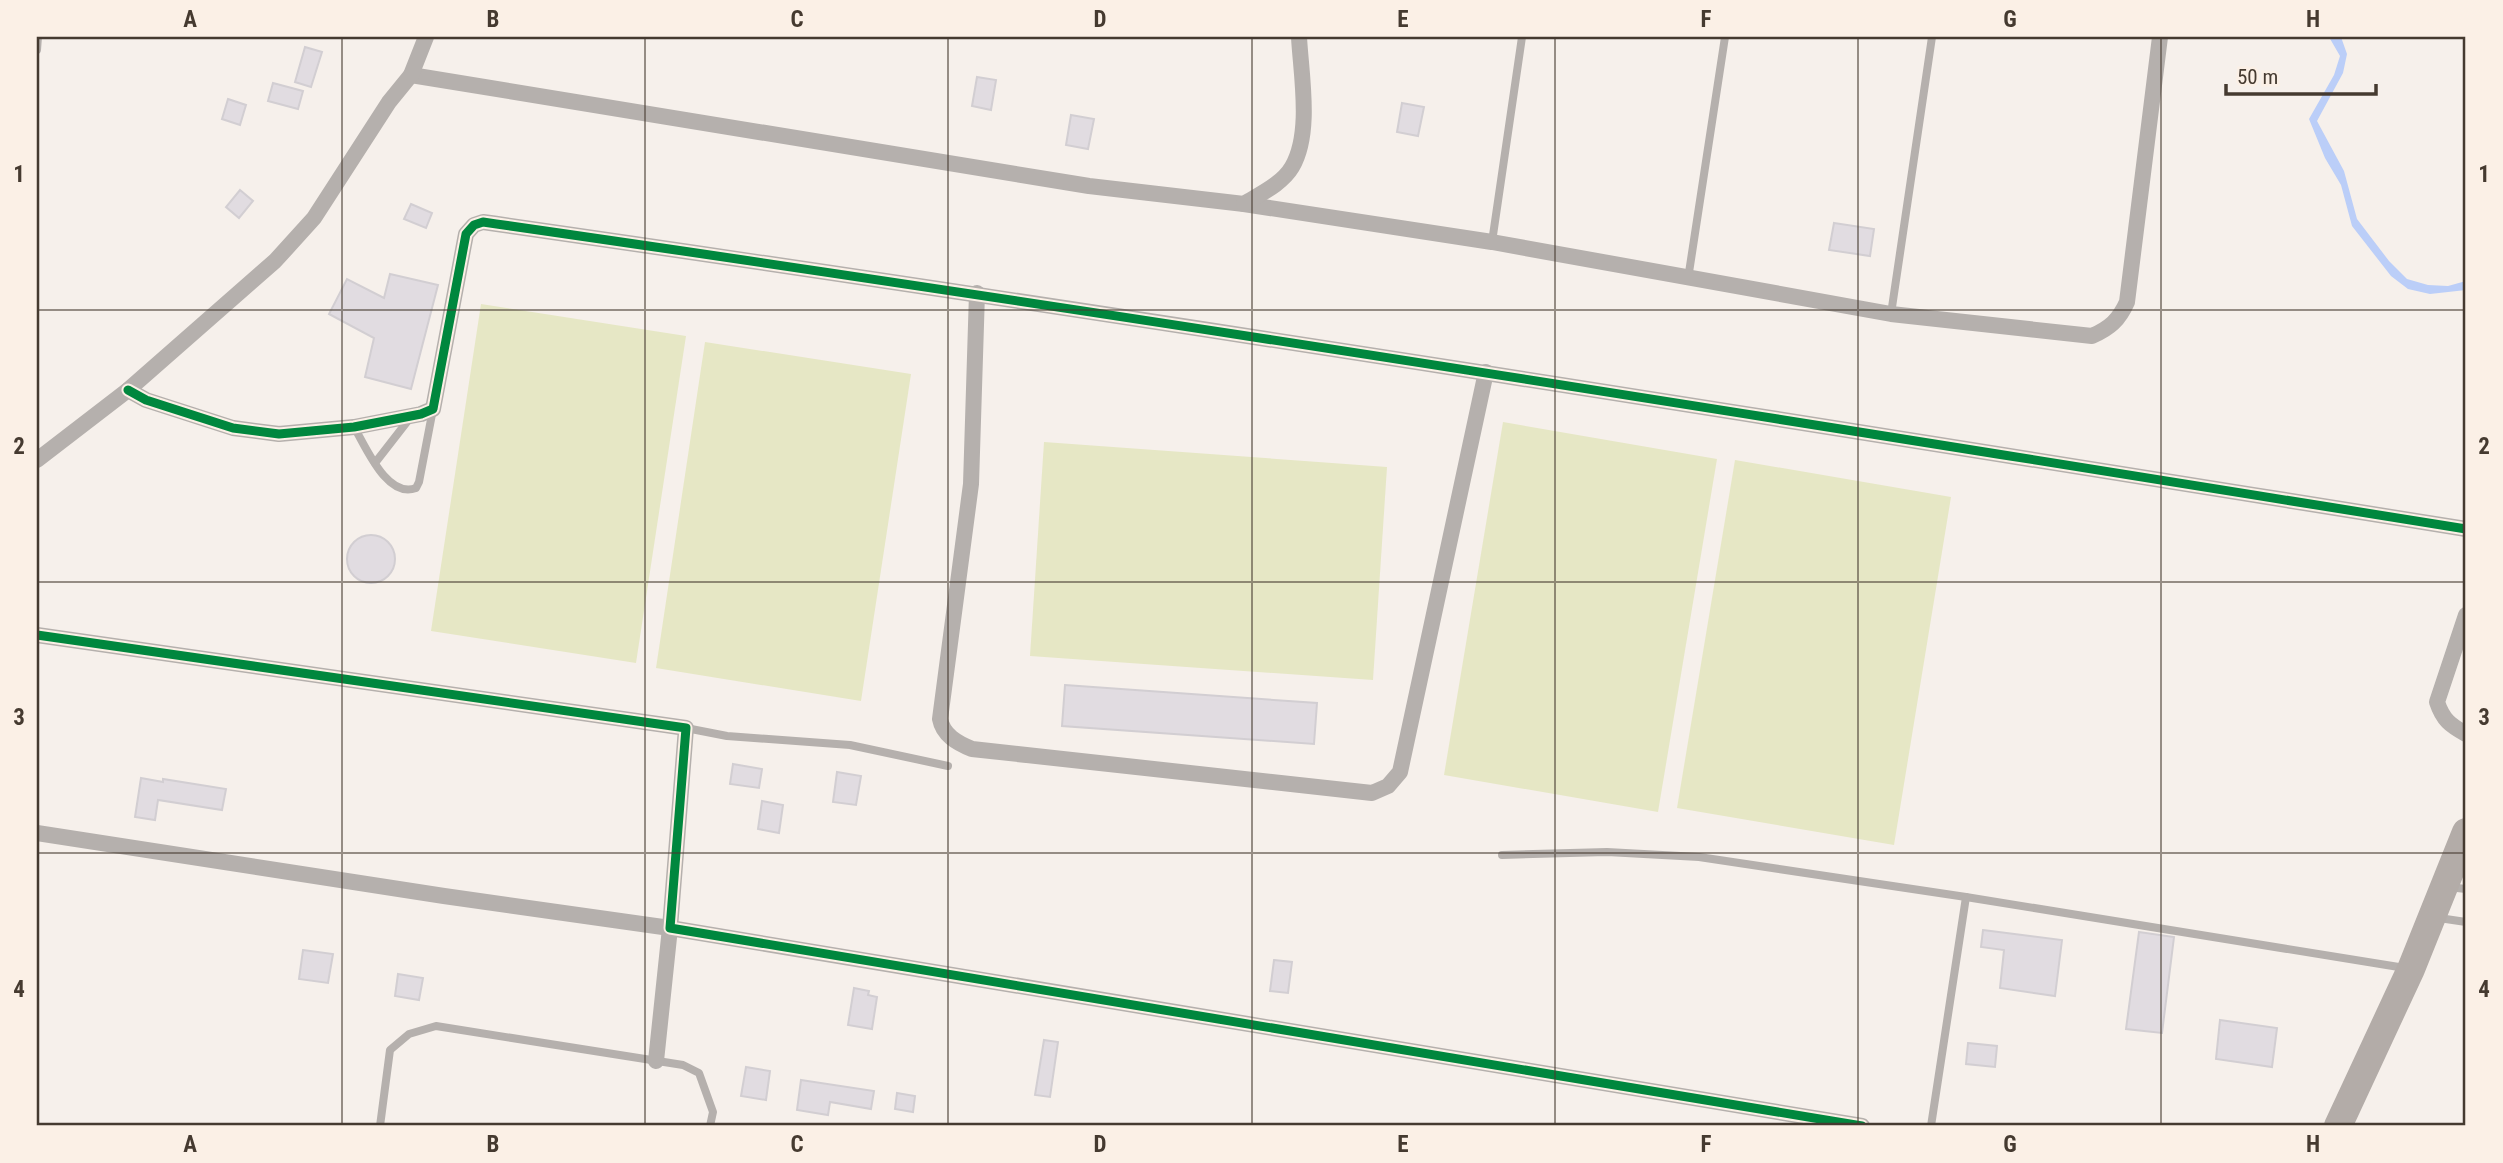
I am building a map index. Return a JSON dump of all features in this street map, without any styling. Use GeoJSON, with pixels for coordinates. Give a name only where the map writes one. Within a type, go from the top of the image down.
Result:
{"type":"FeatureCollection","features":[{"type":"Feature","properties":{"kind":"highway"},"geometry":{"type":"LineString","coordinates":[[2338,1126],[2411,969],[2432,917],[2455,888],[2466,832]]}},
{"type":"Feature","properties":{"kind":"street"},"geometry":{"type":"LineString","coordinates":[[37,460],[128,390],[275,261],[314,218],[389,103],[411,75],[426,37]]}},
{"type":"Feature","properties":{"kind":"street"},"geometry":{"type":"LineString","coordinates":[[1244,204],[1277,183],[1292,168],[1300,146],[1304,120],[1299,37]]}},
{"type":"Feature","properties":{"kind":"street"},"geometry":{"type":"LineString","coordinates":[[411,75],[1090,186],[1244,204],[1492,243],[1891,314],[2092,336],[2107,330],[2120,317],[2127,302],[2160,37]]}},
{"type":"Feature","properties":{"kind":"street"},"geometry":{"type":"LineString","coordinates":[[128,390],[146,401],[233,428],[291,434],[354,427],[412,416],[433,409],[466,233],[482,222],[976,293],[2466,529]]}},
{"type":"Feature","properties":{"kind":"street"},"geometry":{"type":"LineString","coordinates":[[976,293],[971,484],[940,719],[942,730],[961,745],[972,749],[1372,793],[1388,786],[1400,772],[1486,372]]}},
{"type":"Feature","properties":{"kind":"street"},"geometry":{"type":"LineString","coordinates":[[2466,615],[2437,702],[2448,724],[2466,734]]}},
{"type":"Feature","properties":{"kind":"street"},"geometry":{"type":"LineString","coordinates":[[37,635],[686,728],[656,1061]]}},
{"type":"Feature","properties":{"kind":"street"},"geometry":{"type":"LineString","coordinates":[[37,833],[670,928],[1862,1126]]}},
{"type":"Feature","properties":{"kind":"lane"},"geometry":{"type":"LineString","coordinates":[[37,50],[38,37]]}},
{"type":"Feature","properties":{"kind":"lane"},"geometry":{"type":"LineString","coordinates":[[1492,243],[1522,37]]}},
{"type":"Feature","properties":{"kind":"lane"},"geometry":{"type":"LineString","coordinates":[[1688,279],[1726,37]]}},
{"type":"Feature","properties":{"kind":"lane"},"geometry":{"type":"LineString","coordinates":[[1891,314],[1932,37]]}},
{"type":"Feature","properties":{"kind":"lane"},"geometry":{"type":"LineString","coordinates":[[354,427],[375,463],[390,482],[405,490],[416,488],[433,409]]}},
{"type":"Feature","properties":{"kind":"lane"},"geometry":{"type":"LineString","coordinates":[[375,463],[412,416]]}},
{"type":"Feature","properties":{"kind":"lane"},"geometry":{"type":"LineString","coordinates":[[686,728],[727,736],[850,745],[948,766]]}},
{"type":"Feature","properties":{"kind":"lane"},"geometry":{"type":"LineString","coordinates":[[1502,855],[1607,852],[1699,857],[2411,969]]}},
{"type":"Feature","properties":{"kind":"lane"},"geometry":{"type":"LineString","coordinates":[[1931,1126],[1966,897]]}},
{"type":"Feature","properties":{"kind":"lane"},"geometry":{"type":"LineString","coordinates":[[2432,917],[2466,922]]}},
{"type":"Feature","properties":{"kind":"lane"},"geometry":{"type":"LineString","coordinates":[[380,1126],[390,1050],[409,1034],[436,1027],[683,1065],[699,1073],[713,1112],[710,1126]]}},
{"type":"Feature","properties":{"kind":"green space"},"geometry":{"type":"Polygon","coordinates":[[[481,304],[686,336],[636,663],[431,631],[481,304]]]}},
{"type":"Feature","properties":{"kind":"green space"},"geometry":{"type":"Polygon","coordinates":[[[705,342],[911,374],[861,701],[656,668],[705,342]]]}},
{"type":"Feature","properties":{"kind":"green space"},"geometry":{"type":"Polygon","coordinates":[[[1503,422],[1717,459],[1658,812],[1444,775],[1503,422]]]}},
{"type":"Feature","properties":{"kind":"green space"},"geometry":{"type":"Polygon","coordinates":[[[1044,442],[1387,467],[1373,680],[1030,656],[1044,442]]]}},
{"type":"Feature","properties":{"kind":"green space"},"geometry":{"type":"Polygon","coordinates":[[[1735,460],[1951,497],[1894,845],[1677,808],[1735,460]]]}},
{"type":"Feature","properties":{"kind":"water"},"geometry":{"type":"Polygon","coordinates":[[[2329,37],[2341,37],[2347,54],[2343,73],[2317,121],[2344,171],[2357,219],[2389,261],[2407,279],[2428,285],[2448,286],[2466,281],[2466,290],[2430,294],[2408,289],[2391,276],[2352,226],[2341,185],[2325,158],[2309,119],[2334,75],[2340,56],[2329,37]]]}},
{"type":"Feature","properties":{"kind":"building"},"geometry":{"type":"Polygon","coordinates":[[[305,47],[322,52],[311,87],[295,82],[305,47]]]}},
{"type":"Feature","properties":{"kind":"building"},"geometry":{"type":"Polygon","coordinates":[[[977,77],[996,80],[991,110],[972,106],[977,77]]]}},
{"type":"Feature","properties":{"kind":"building"},"geometry":{"type":"Polygon","coordinates":[[[273,83],[303,91],[298,109],[268,101],[273,83]]]}},
{"type":"Feature","properties":{"kind":"building"},"geometry":{"type":"Polygon","coordinates":[[[228,99],[246,105],[240,125],[222,119],[228,99]]]}},
{"type":"Feature","properties":{"kind":"building"},"geometry":{"type":"Polygon","coordinates":[[[1402,103],[1424,107],[1418,136],[1397,132],[1402,103]]]}},
{"type":"Feature","properties":{"kind":"building"},"geometry":{"type":"Polygon","coordinates":[[[1071,115],[1094,119],[1088,149],[1066,145],[1071,115]]]}},
{"type":"Feature","properties":{"kind":"building"},"geometry":{"type":"Polygon","coordinates":[[[240,190],[253,201],[239,218],[226,207],[240,190]]]}},
{"type":"Feature","properties":{"kind":"building"},"geometry":{"type":"Polygon","coordinates":[[[411,204],[432,213],[426,228],[404,219],[411,204]]]}},
{"type":"Feature","properties":{"kind":"building"},"geometry":{"type":"Polygon","coordinates":[[[1834,223],[1874,229],[1870,256],[1829,250],[1834,223]]]}},
{"type":"Feature","properties":{"kind":"building"},"geometry":{"type":"Polygon","coordinates":[[[390,274],[438,285],[411,389],[365,377],[374,338],[329,314],[347,279],[384,298],[390,274]]]}},
{"type":"Feature","properties":{"kind":"building"},"geometry":{"type":"Polygon","coordinates":[[[371,535],[388,542],[395,559],[388,576],[371,583],[354,576],[347,559],[354,542],[371,535]]]}},
{"type":"Feature","properties":{"kind":"building"},"geometry":{"type":"Polygon","coordinates":[[[1065,685],[1317,703],[1314,744],[1062,726],[1065,685]]]}},
{"type":"Feature","properties":{"kind":"building"},"geometry":{"type":"Polygon","coordinates":[[[733,764],[762,769],[759,788],[730,784],[733,764]]]}},
{"type":"Feature","properties":{"kind":"building"},"geometry":{"type":"Polygon","coordinates":[[[837,772],[861,776],[856,805],[833,802],[837,772]]]}},
{"type":"Feature","properties":{"kind":"building"},"geometry":{"type":"Polygon","coordinates":[[[141,778],[226,789],[222,810],[158,800],[155,820],[135,817],[141,778]]]}},
{"type":"Feature","properties":{"kind":"building"},"geometry":{"type":"Polygon","coordinates":[[[762,801],[783,805],[779,833],[758,829],[762,801]]]}},
{"type":"Feature","properties":{"kind":"building"},"geometry":{"type":"Polygon","coordinates":[[[1983,930],[2062,940],[2055,996],[2000,988],[2004,950],[1981,947],[1983,930]]]}},
{"type":"Feature","properties":{"kind":"building"},"geometry":{"type":"Polygon","coordinates":[[[2139,932],[2174,937],[2162,1033],[2126,1029],[2139,932]]]}},
{"type":"Feature","properties":{"kind":"building"},"geometry":{"type":"Polygon","coordinates":[[[303,950],[333,954],[328,983],[299,979],[303,950]]]}},
{"type":"Feature","properties":{"kind":"building"},"geometry":{"type":"Polygon","coordinates":[[[1274,960],[1292,962],[1288,993],[1270,991],[1274,960]]]}},
{"type":"Feature","properties":{"kind":"building"},"geometry":{"type":"Polygon","coordinates":[[[398,974],[423,978],[419,1000],[395,996],[398,974]]]}},
{"type":"Feature","properties":{"kind":"building"},"geometry":{"type":"Polygon","coordinates":[[[854,988],[869,991],[868,995],[877,997],[872,1029],[848,1025],[854,988]]]}},
{"type":"Feature","properties":{"kind":"building"},"geometry":{"type":"Polygon","coordinates":[[[2220,1020],[2277,1028],[2272,1067],[2216,1059],[2220,1020]]]}},
{"type":"Feature","properties":{"kind":"building"},"geometry":{"type":"Polygon","coordinates":[[[1044,1040],[1058,1042],[1050,1097],[1035,1095],[1044,1040]]]}},
{"type":"Feature","properties":{"kind":"building"},"geometry":{"type":"Polygon","coordinates":[[[1968,1043],[1997,1046],[1995,1067],[1966,1064],[1968,1043]]]}},
{"type":"Feature","properties":{"kind":"building"},"geometry":{"type":"Polygon","coordinates":[[[746,1067],[770,1071],[766,1100],[741,1096],[746,1067]]]}},
{"type":"Feature","properties":{"kind":"building"},"geometry":{"type":"Polygon","coordinates":[[[801,1080],[874,1091],[871,1109],[830,1102],[828,1115],[797,1110],[801,1080]]]}},
{"type":"Feature","properties":{"kind":"building"},"geometry":{"type":"Polygon","coordinates":[[[897,1093],[915,1096],[913,1112],[895,1109],[897,1093]]]}},
{"type":"Feature","properties":{"kind":"cycle path"},"geometry":{"type":"LineString","coordinates":[[128,390],[146,400],[233,428],[279,434],[354,427],[421,414],[433,409],[466,234],[474,225],[483,222],[1227,333],[2466,529]]}},
{"type":"Feature","properties":{"kind":"cycle path"},"geometry":{"type":"LineString","coordinates":[[37,635],[686,728],[670,928],[1862,1126]]}}]}
